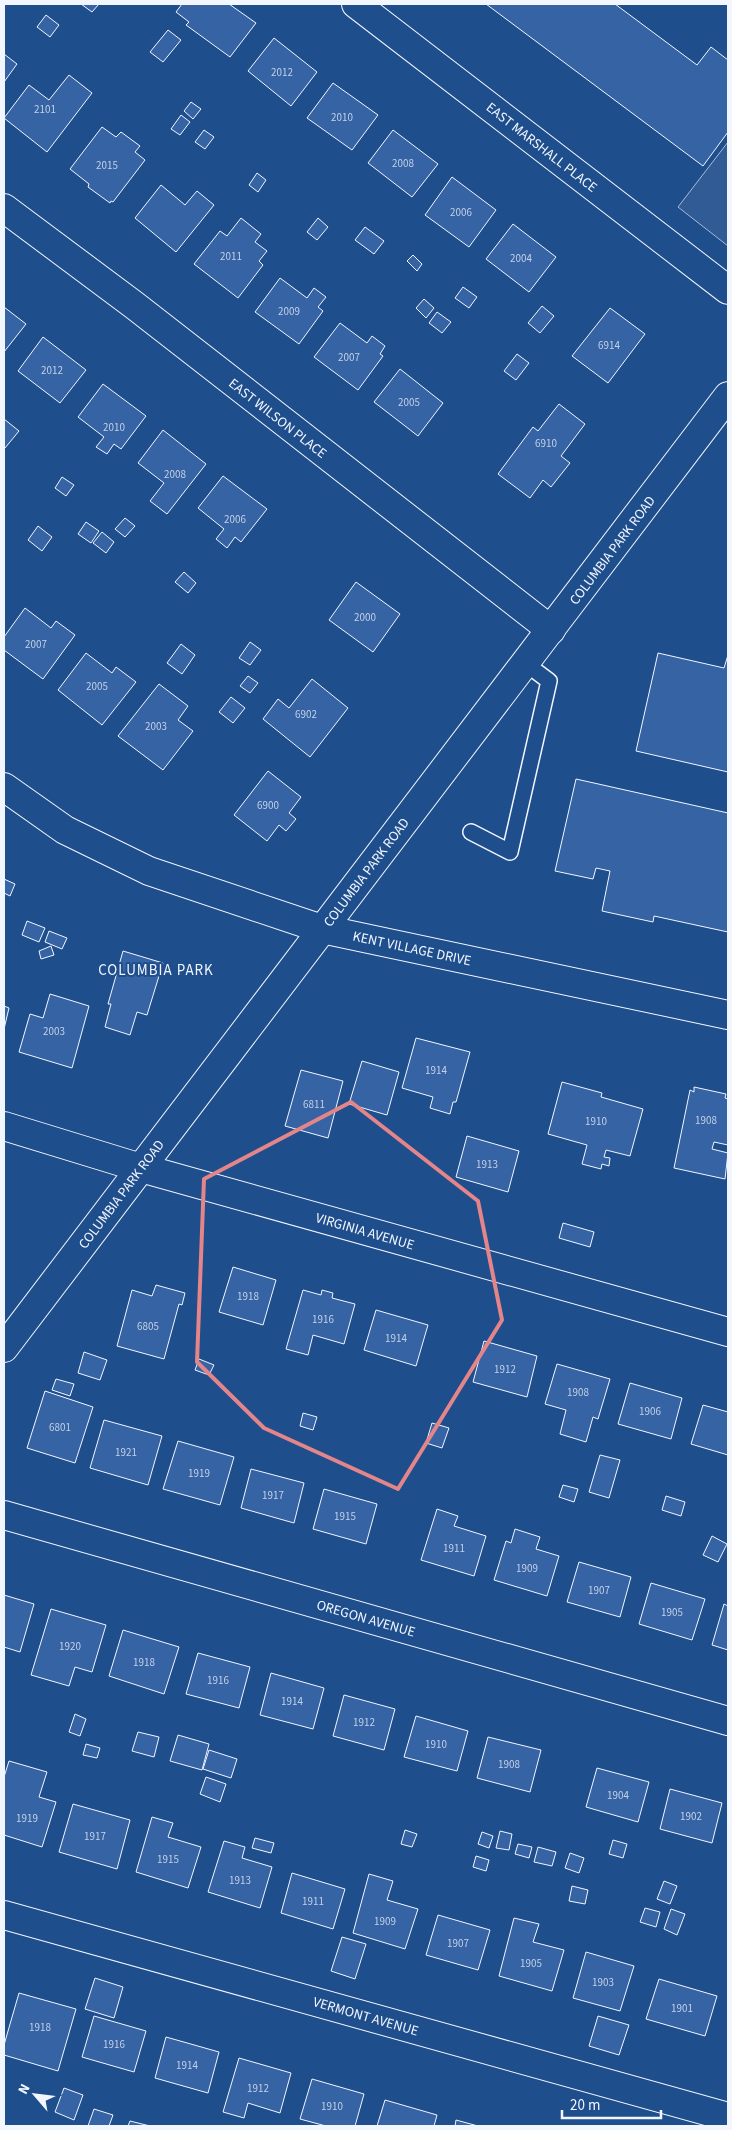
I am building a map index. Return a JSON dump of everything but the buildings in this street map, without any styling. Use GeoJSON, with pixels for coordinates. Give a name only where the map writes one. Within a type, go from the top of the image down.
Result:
{"type":"FeatureCollection","features":[{"type":"Feature","properties":{"kind":"street","name":"EAST MARSHALL PLACE"},"geometry":{"type":"LineString","coordinates":[[356,4],[728,290]]}},
{"type":"Feature","properties":{"kind":"street","name":"EAST WILSON PLACE"},"geometry":{"type":"LineString","coordinates":[[4,208],[134,305],[551,630]]}},
{"type":"Feature","properties":{"kind":"street","name":"COLUMBIA PARK ROAD"},"geometry":{"type":"LineString","coordinates":[[4,1348],[728,396]]}},
{"type":"Feature","properties":{"kind":"street","name":"KENT VILLAGE DRIVE"},"geometry":{"type":"LineString","coordinates":[[4,787],[65,830],[149,871],[322,929],[728,1015]]}},
{"type":"Feature","properties":{"kind":"street","name":"VIRGINIA AVENUE"},"geometry":{"type":"LineString","coordinates":[[4,1126],[141,1168],[728,1332]]}},
{"type":"Feature","properties":{"kind":"street","name":"OREGON AVENUE"},"geometry":{"type":"LineString","coordinates":[[4,1515],[728,1721]]}},
{"type":"Feature","properties":{"kind":"street","name":"VERMONT AVENUE"},"geometry":{"type":"LineString","coordinates":[[4,1915],[728,2117]]}},
{"type":"Feature","properties":{"kind":"lane"},"geometry":{"type":"LineString","coordinates":[[471,832],[510,852],[549,681],[525,663]]}},
{"type":"Feature","properties":{"kind":"highlighted area"},"geometry":{"type":"Polygon","coordinates":[[[351,1102],[478,1201],[502,1320],[398,1489],[264,1428],[197,1362],[204,1179],[351,1102]]]}},
{"type":"Feature","properties":{"kind":"shaded area"},"geometry":{"type":"Polygon","coordinates":[[[728,142],[728,246],[678,207],[728,142]]]}},
{"type":"Feature","properties":{"kind":"district","name":"COLUMBIA PARK"},"geometry":{"type":"Point","coordinates":[156,970]}}]}
